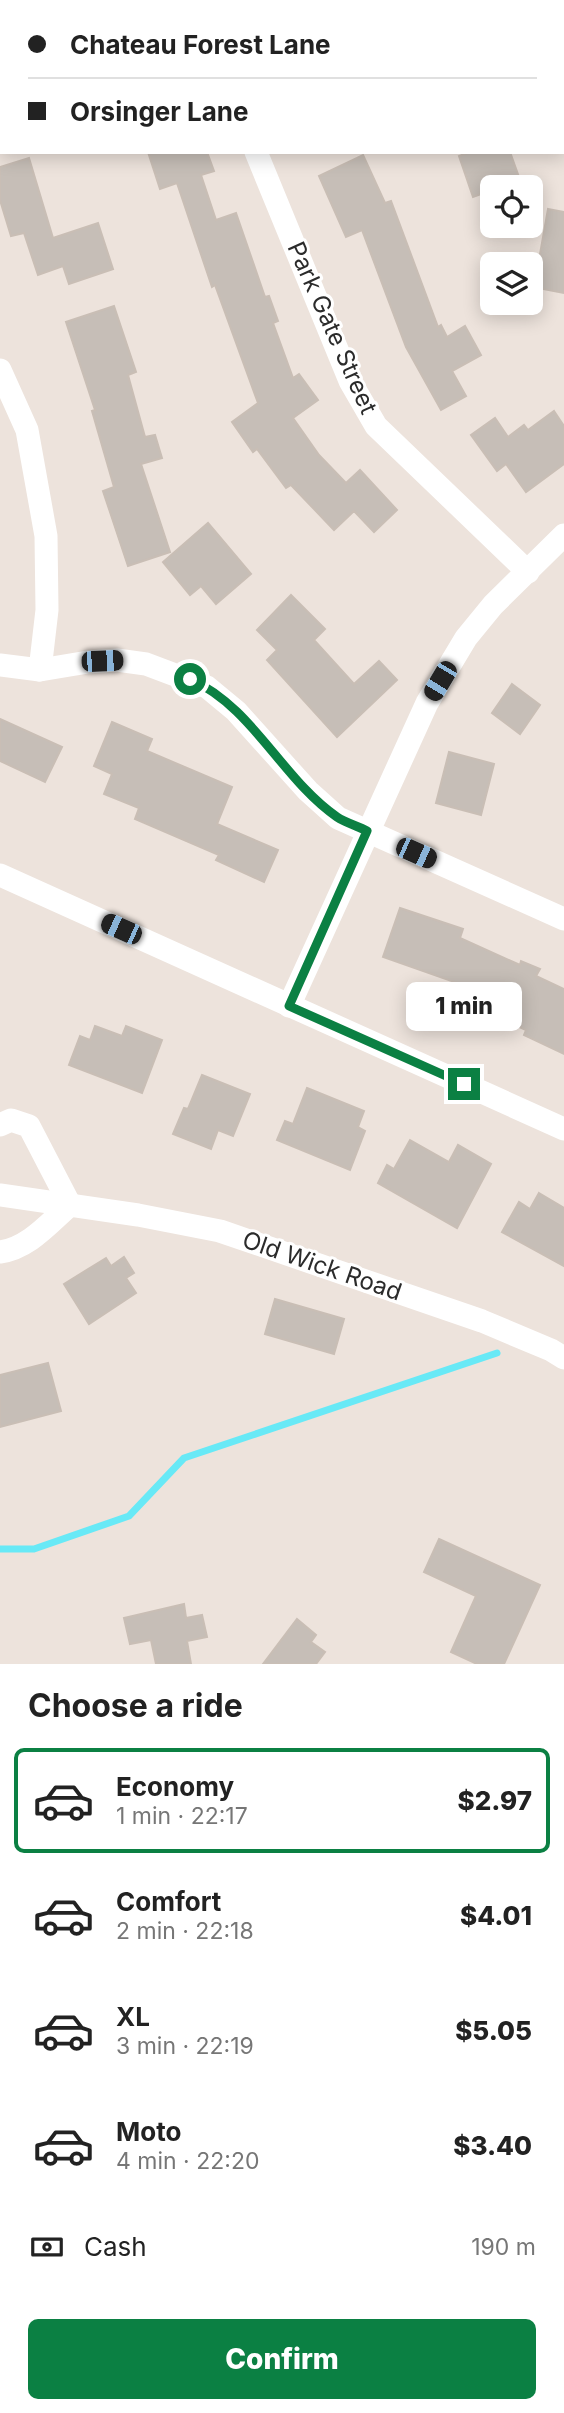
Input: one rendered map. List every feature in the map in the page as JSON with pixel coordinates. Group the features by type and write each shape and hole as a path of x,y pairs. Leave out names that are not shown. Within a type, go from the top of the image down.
{"street":[{"name":"Park Gate Street","path":"257,154 350,382 376,426 528,572"},
{"path":"0,370 27,430 46,536 47,610 40,670"},
{"path":"289,1006 426,703 466,638 493,605 564,535"},
{"path":"0,665 40,670 117,660 146,664 207,687 260,736 308,791 338,818 564,919"},
{"path":"0,875 564,1129"},
{"path":"0,1125 11,1120 29,1126 70,1205 28,1241 12,1250 0,1252"},
{"name":"Old Wick Road","path":"0,1195 220,1231 482,1321 551,1350 564,1359"}],"building":[{"path":"149,154 208,154 214,171 201,175 216,220 236,213 265,297 269,296 278,321 273,323 293,378 299,374 318,400 293,418 319,455 346,483 360,470 397,510 374,532 354,511 334,530 291,485 286,488 257,449 253,452 232,422 258,403 215,285 212,287 177,183 160,189"},
{"path":"511,154 518,175 480,175 480,194 473,197 459,156"},
{"path":"363,155 385,203 391,201 438,327 441,325 447,337 465,326 481,355 452,371 466,396 441,410 406,347 362,230 346,237 319,176"},
{"path":"29,158 53,238 98,223 113,269 69,284 63,266 38,275 24,233 11,236 0,200 0,167"},
{"path":"548,209 564,212 564,293 543,289 543,252 540,252"},
{"path":"114,306 136,372 128,375 145,437 155,435 162,458 141,464 170,552 128,566 103,491 114,487 92,411 95,410 66,322"},
{"path":"554,411 564,426 564,464 526,492 506,464 497,471 471,435 495,418 508,437 524,425 528,430"},
{"path":"208,523 251,574 216,604 201,586 190,595 163,562"},
{"path":"291,595 325,629 314,640 354,684 379,661 397,680 337,737 267,660 277,650 257,630"},
{"path":"512,684 540,705 520,734 492,713"},
{"path":"0,719 62,747 45,782 0,761"},
{"path":"112,722 152,739 147,751 232,787 217,824 278,850 264,882 216,860 219,855 135,819 139,808 104,794 112,774 94,766"},
{"path":"449,752 494,764 481,815 436,803"},
{"path":"400,908 463,929 460,938 520,965 521,961 540,969 536,976 564,989 564,1054 524,1035 526,1030 479,1009 484,997 462,988 463,985 383,957"},
{"path":"95,1026 122,1036 126,1026 162,1040 142,1093 69,1065 80,1036 90,1040"},
{"path":"202,1075 250,1094 233,1136 218,1130 211,1149 173,1134 184,1108 188,1109"},
{"path":"307,1088 364,1111 358,1127 365,1131 350,1170 277,1140 285,1121 293,1124"},
{"path":"410,1140 449,1162 458,1145 491,1164 457,1228 378,1183 387,1165 394,1169"},
{"path":"539,1193 564,1208 564,1266 502,1232 519,1202 530,1209"},
{"path":"124,1257 134,1273 126,1278 136,1293 89,1324 64,1284 106,1258 111,1266"},
{"path":"275,1299 344,1319 334,1354 265,1334"},
{"path":"48,1363 61,1411 0,1427 0,1375"},
{"path":"439,1539 540,1585 504,1664 477,1664 451,1652 476,1596 424,1572"},
{"path":"184,1604 186,1618 202,1615 207,1637 187,1641 191,1664 156,1664 151,1640 130,1644 124,1618"},
{"path":"297,1619 316,1635 311,1642 325,1652 316,1664 263,1664"}],"waterway":[{"path":"0,1549 34,1549 129,1516 184,1458 497,1353"}],"route":[{"path":"190,679 207,687 236,711 308,791 338,818 367,831 289,1006 464,1084"}]}
